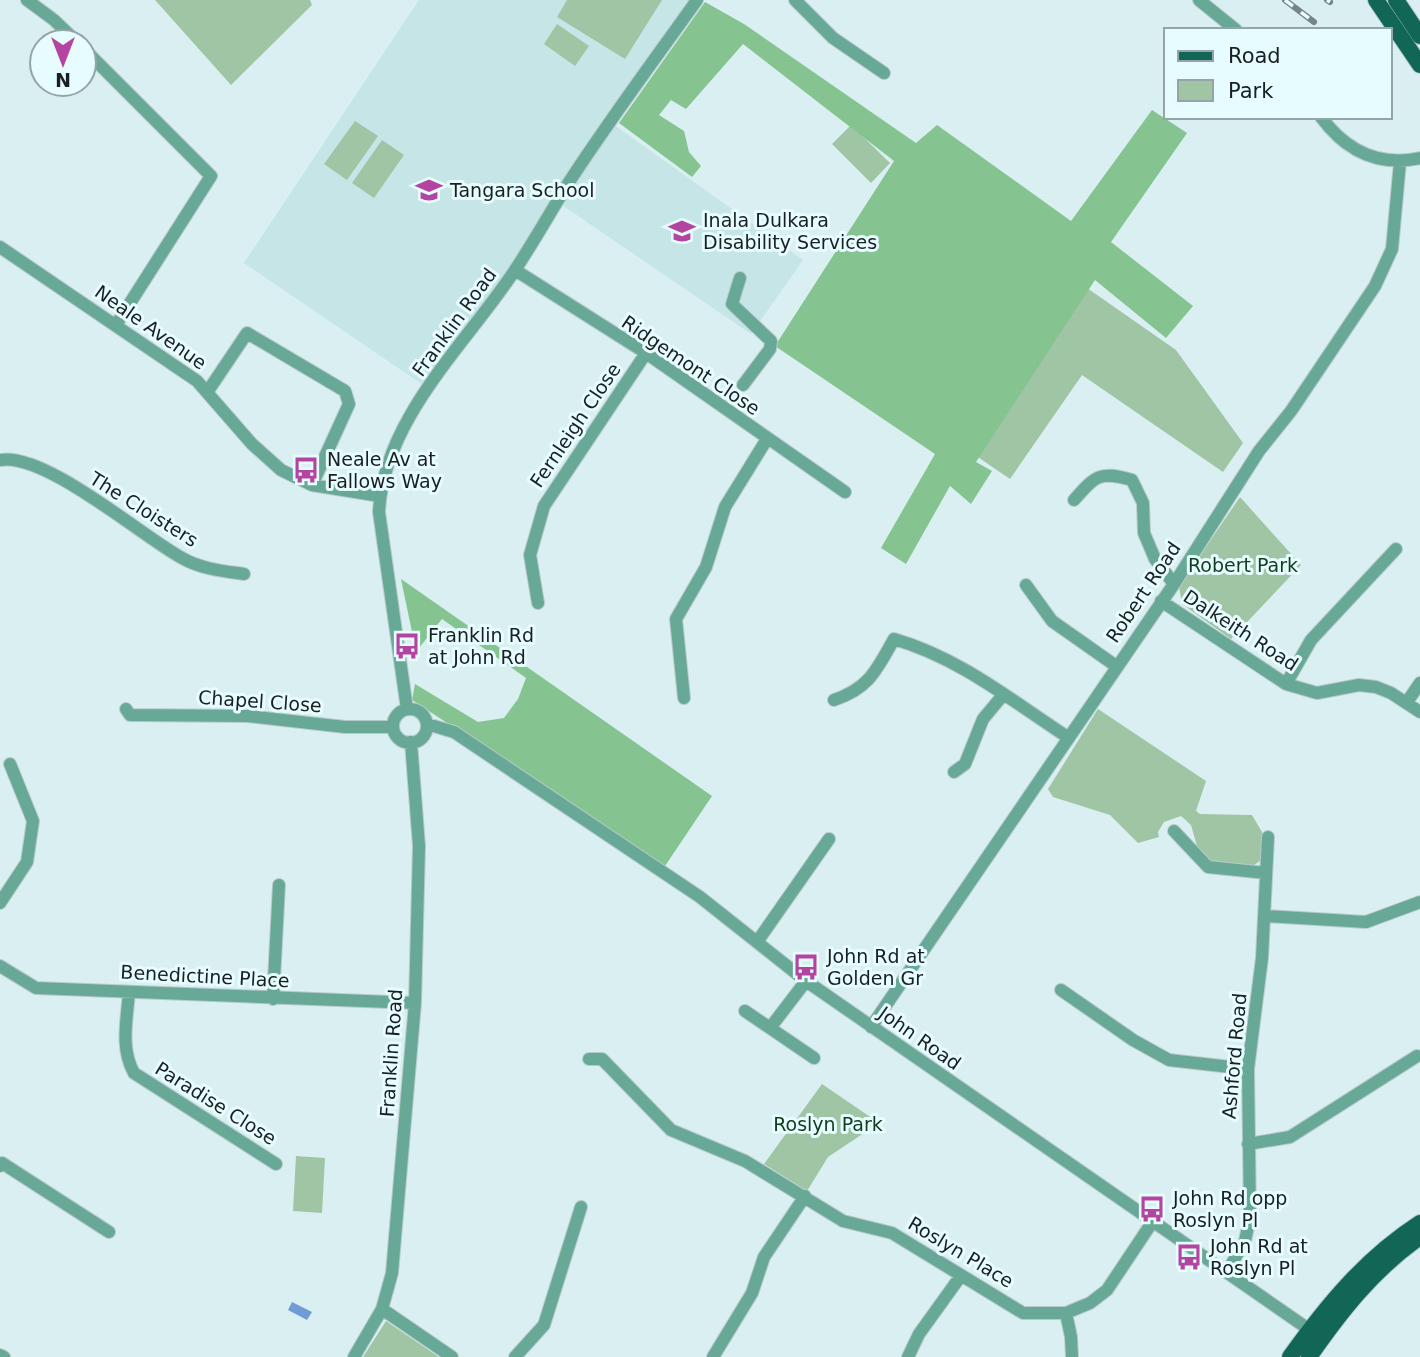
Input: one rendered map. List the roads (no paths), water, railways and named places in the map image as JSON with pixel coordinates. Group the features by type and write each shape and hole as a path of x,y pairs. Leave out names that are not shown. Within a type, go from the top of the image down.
{"main road":[{"path":"1376,0 1420,65"},
{"path":"1396,0 1420,36"},
{"path":"1309,1357 1316,1334 1340,1290 1371,1259 1420,1223"},
{"path":"1290,1357 1376,1272 1420,1237"}],"street":[{"path":"27,0 60,28"},
{"name":"Franklin Road","path":"407,709 380,525 380,496 386,468 410,416 515,270 572,178 697,0"},
{"path":"795,0 833,38 884,73"},
{"path":"1199,0 1234,28"},
{"path":"98,63 211,176 116,325"},
{"path":"1323,119 1337,137 1356,151 1374,158 1400,162 1420,158"},
{"name":"Robert Road","path":"871,1027 1174,584 1259,452 1291,411 1380,276 1392,249 1400,162"},
{"name":"Neale Avenue","path":"0,247 208,391 264,457 281,470 312,485 380,496"},
{"name":"Ridgemont Close","path":"515,270 583,317 646,353 845,492"},
{"path":"740,278 732,304 771,341 771,349 744,386"},
{"path":"208,391 247,332 345,391 349,404 312,485"},
{"name":"Fernleigh Close","path":"538,603 530,555 544,506 646,353"},
{"path":"684,698 676,619 706,567 725,507 767,439"},
{"name":"The Cloisters","path":"0,460 10,458 45,469 183,559 219,571 244,573"},
{"path":"1074,500 1091,480 1107,473 1132,480 1143,503 1144,533 1155,559 1174,584"},
{"path":"1286,684 1311,640 1396,549"},
{"path":"1026,585 1052,621 1116,666"},
{"name":"Dalkeith Road","path":"1161,601 1286,684 1317,693 1359,685 1376,687 1407,702 1420,712"},
{"path":"834,701 857,692 871,679 894,639 917,646 980,676 1003,695 1069,737"},
{"path":"1407,702 1420,683"},
{"path":"954,772 965,764 983,719 1003,695"},
{"name":"Chapel Close","path":"126,709 130,715 247,716 345,727 393,727"},
{"path":"407,709 418,710 428,724 425,735 411,743 401,740 393,727 395,718 407,709"},
{"name":"John Road","path":"428,724 454,732 700,897 806,981 1316,1334"},
{"name":"Franklin Road","path":"354,1357 382,1309 392,1273 415,1003 419,846 411,743"},
{"path":"0,903 27,862 33,821 10,764"},
{"path":"1174,831 1209,867 1266,873"},
{"name":"Ashford Road","path":"1227,1272 1238,1257 1248,1228 1251,1197 1248,1069 1259,995 1268,837"},
{"path":"757,942 829,839"},
{"path":"273,999 279,885"},
{"path":"1264,916 1366,922 1420,902"},
{"name":"Benedictine Place","path":"0,966 36,988 415,1003"},
{"path":"770,1028 806,981"},
{"path":"1061,990 1133,1040 1169,1060 1248,1069"},
{"name":"Paradise Close","path":"129,992 125,1037 127,1061 134,1073 276,1164"},
{"path":"745,1011 814,1058"},
{"path":"1248,1144 1290,1137 1418,1056"},
{"name":"Roslyn Place","path":"589,1059 601,1059 671,1130 745,1161 843,1221 892,1233 929,1253 960,1277 1023,1313 1066,1313 1090,1303 1107,1290 1153,1221"},
{"path":"0,1166 2,1163 109,1232"},
{"path":"713,1357 752,1293 764,1256 805,1196"},
{"path":"514,1357 544,1325 581,1206"},
{"path":"908,1357 919,1334 960,1277"},
{"path":"382,1309 452,1357"},
{"path":"1066,1313 1072,1337 1072,1357"}],"water":[{"path":"292,1302 312,1312 307,1320 288,1310"}],"railway":[{"path":"1285,0 1314,22"}],"place":[{"name":"Tangara School","path":"429,190"},
{"name":"Inala Dulkara Disability Services","path":"682,231"},
{"name":"Neale Av at Fallows Way","path":"306,470"},
{"name":"Franklin Rd at John Rd","path":"407,646"},
{"name":"John Rd at Golden Gr","path":"806,967"},
{"name":"John Rd opp Roslyn Pl","path":"1152,1209"},
{"name":"John Rd at Roslyn Pl","path":"1189,1257"}],"park label":[{"name":"Robert Park","path":"1243,565"},
{"name":"Roslyn Park","path":"828,1124"}]}
